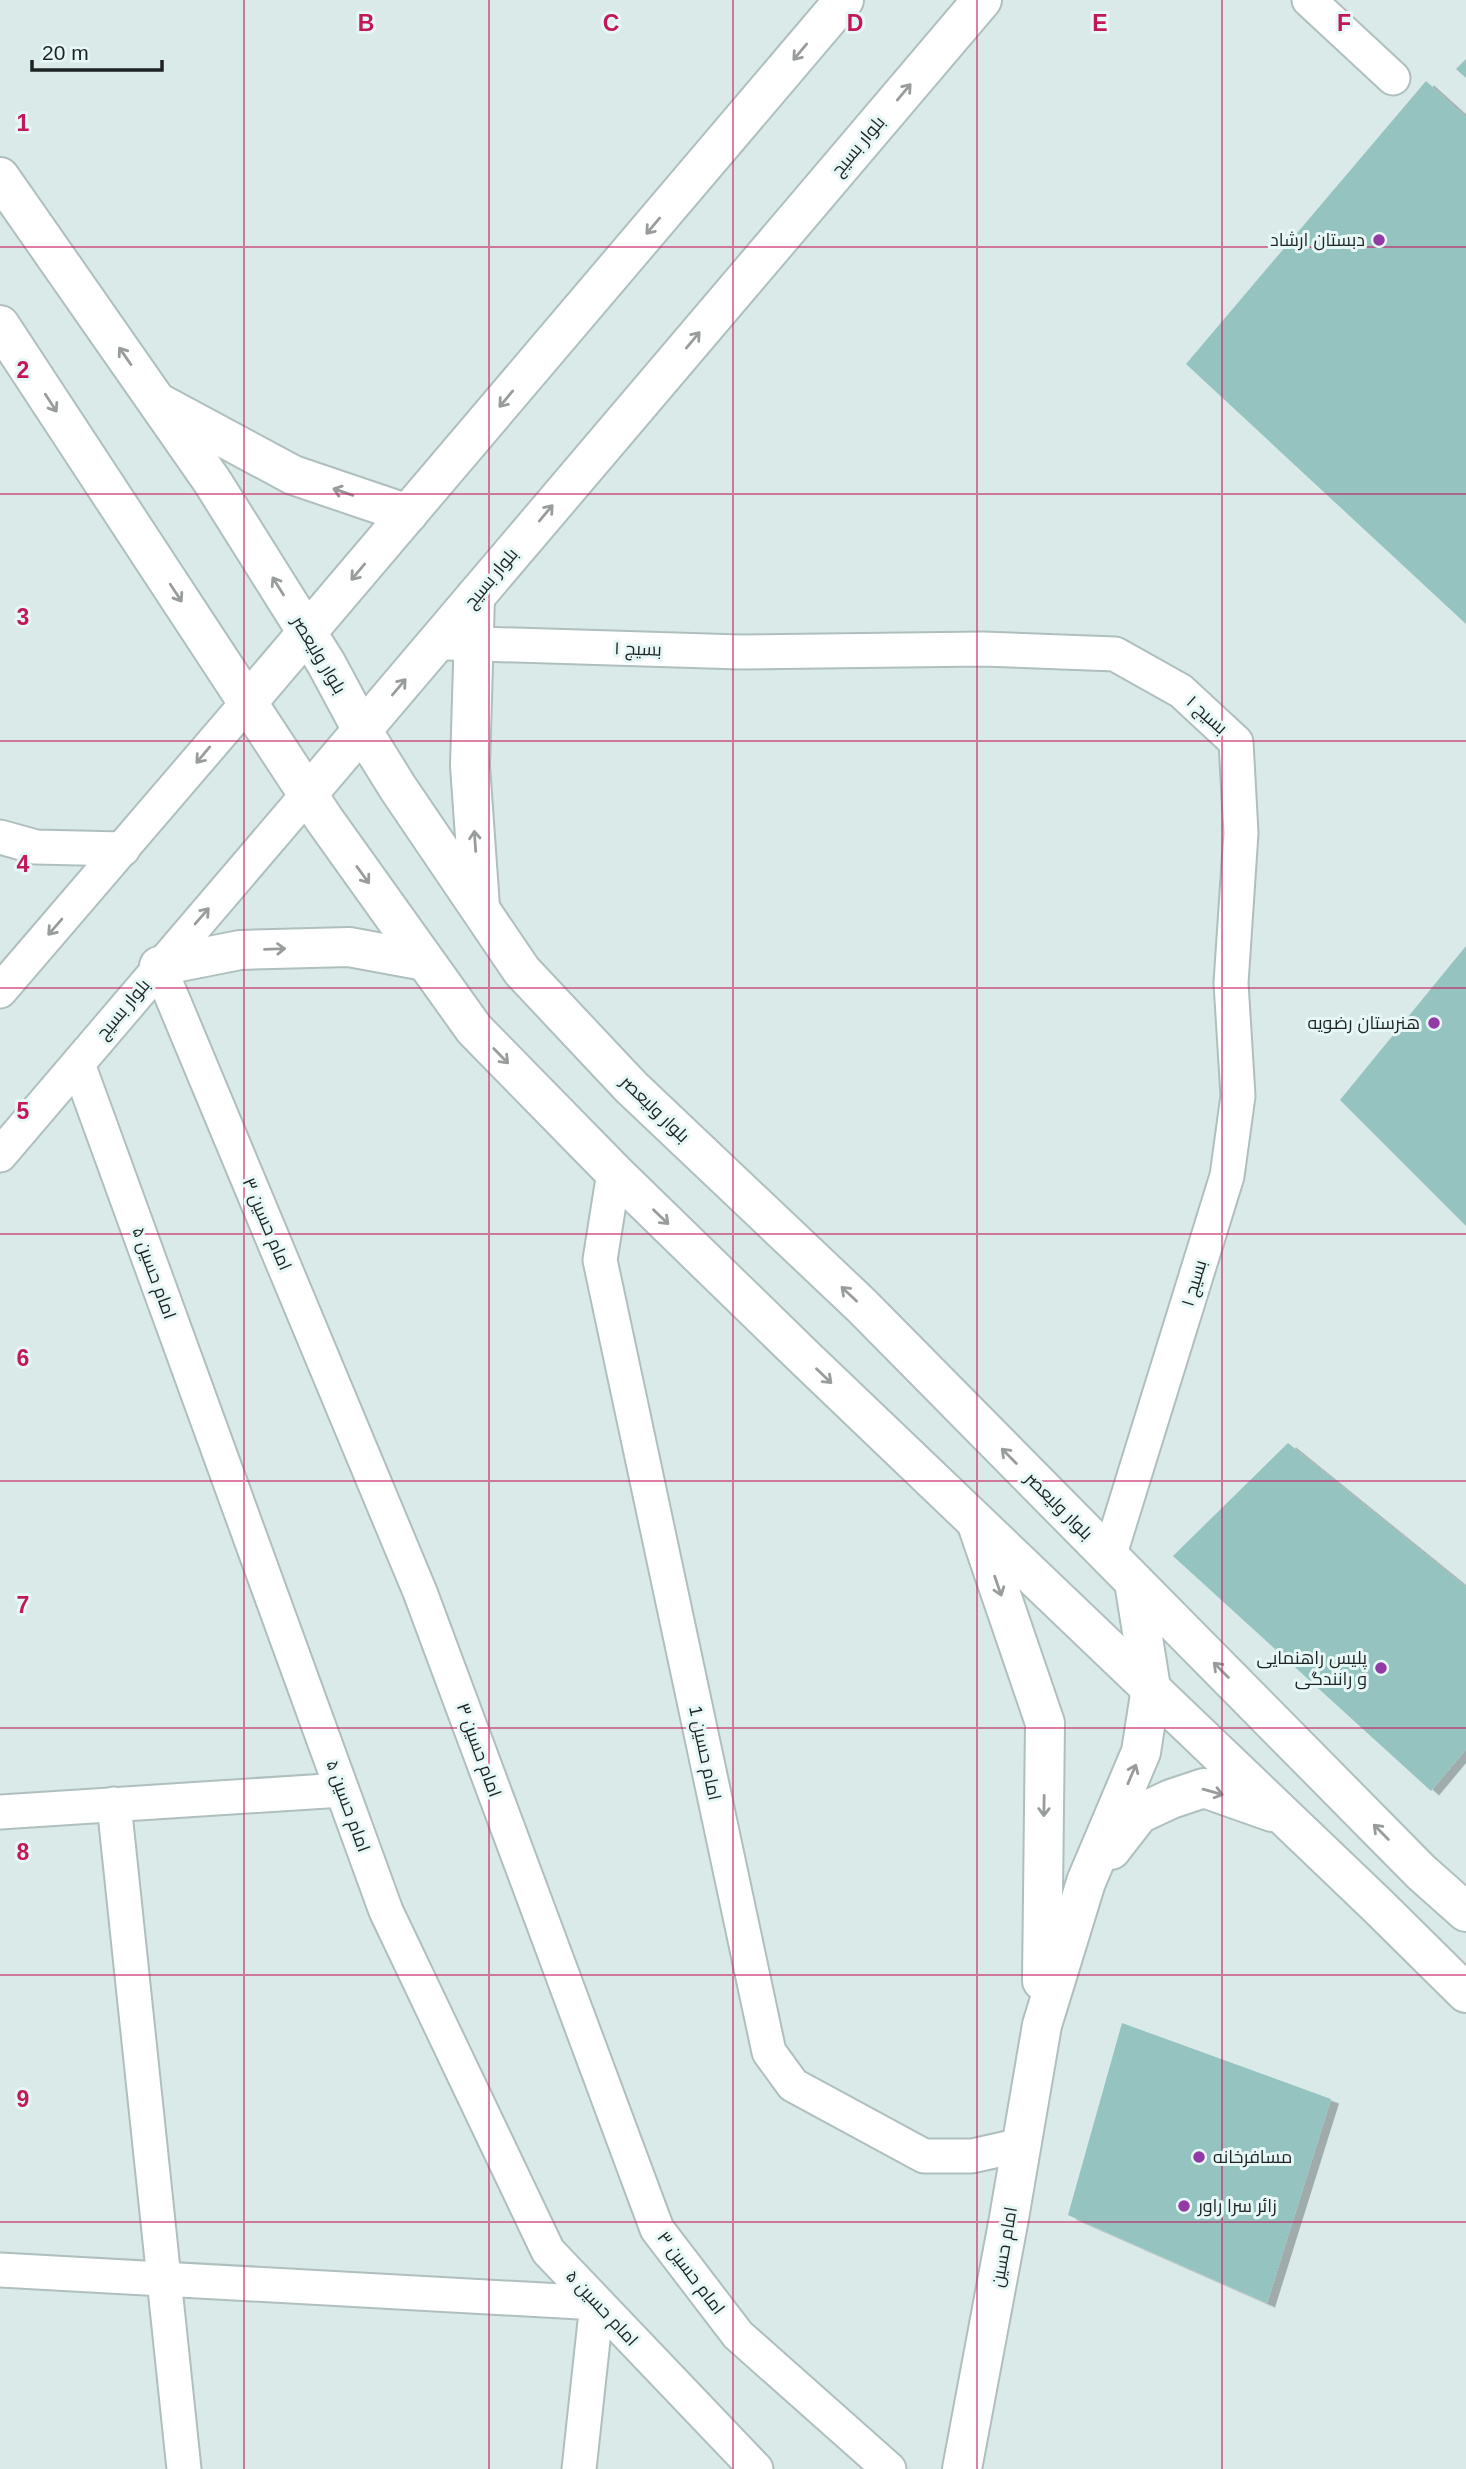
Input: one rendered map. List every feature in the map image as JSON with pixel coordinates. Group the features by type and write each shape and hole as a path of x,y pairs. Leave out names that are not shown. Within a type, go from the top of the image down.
{"street":[{"path":"0,990 123,849 844,0"},
{"name":"بلوار بسیج","path":"0,1155 982,0"},
{"path":"1309,0 1393,78"},
{"name":"بلوار ولیعصر","path":"0,177 212,481 307,633 398,788 522,971 631,1087 862,1306 1420,1872 1466,1912"},
{"path":"0,325 307,795 474,1029 614,1172 1466,1993"},
{"path":"156,401 293,475 408,514"},
{"path":"475,597 470,766 480,909"},
{"name":"بسیج ۱","path":"436,643 740,652 983,649 1115,654 1181,691 1237,742 1241,833 1231,984 1238,1096 1227,1176 1121,1569"},
{"path":"0,837 36,847 123,849"},
{"path":"159,966 240,950 349,947 425,961"},
{"name":"امام حسین ۳","path":"159,966 420,1592 657,2229 738,2335 889,2469"},
{"name":"امام حسین ۵","path":"78,1064 386,1911 548,2251 756,2469"},
{"name":"امام حسین 1","path":"614,1172 600,1260 769,2052 793,2085 924,2157 972,2156 1021,2145"},
{"path":"976,1522 1045,1723 1042,2025"},
{"path":"1042,2025 1086,1882 1142,1752 1151,1688 1121,1569"},
{"path":"1086,1882 1139,1814 1204,1788 1285,1817"},
{"path":"0,1812 342,1790"},
{"path":"114,1804 184,2469"},
{"path":"1420,1872 1466,1886"},
{"name":"امام حسین","path":"962,2469 1042,2025"},
{"path":"0,2270 597,2303 579,2469"}],"building":[{"path":"1466,59 1466,78 1456,69"},
{"name":"دبستان ارشاد","path":"1426,81 1466,117 1466,624 1186,364"},
{"name":"هنرستان رضویه","path":"1466,946 1466,1226 1340,1100"},
{"name":"پلیس راهنمایی و رانندگی","path":"1288,1443 1466,1587 1466,1749 1431,1791 1173,1556"},
{"name":"مسافرخانه","path":"1122,2023 1331,2099 1267,2303 1068,2215"}],"place":[{"name":"دبستان ارشاد","path":"1379,240"},
{"name":"هنرستان رضویه","path":"1434,1023"},
{"name":"پلیس راهنمایی و رانندگی","path":"1381,1668"},
{"name":"مسافرخانه","path":"1199,2157"},
{"name":"زائر سرا راور","path":"1184,2206"}]}
